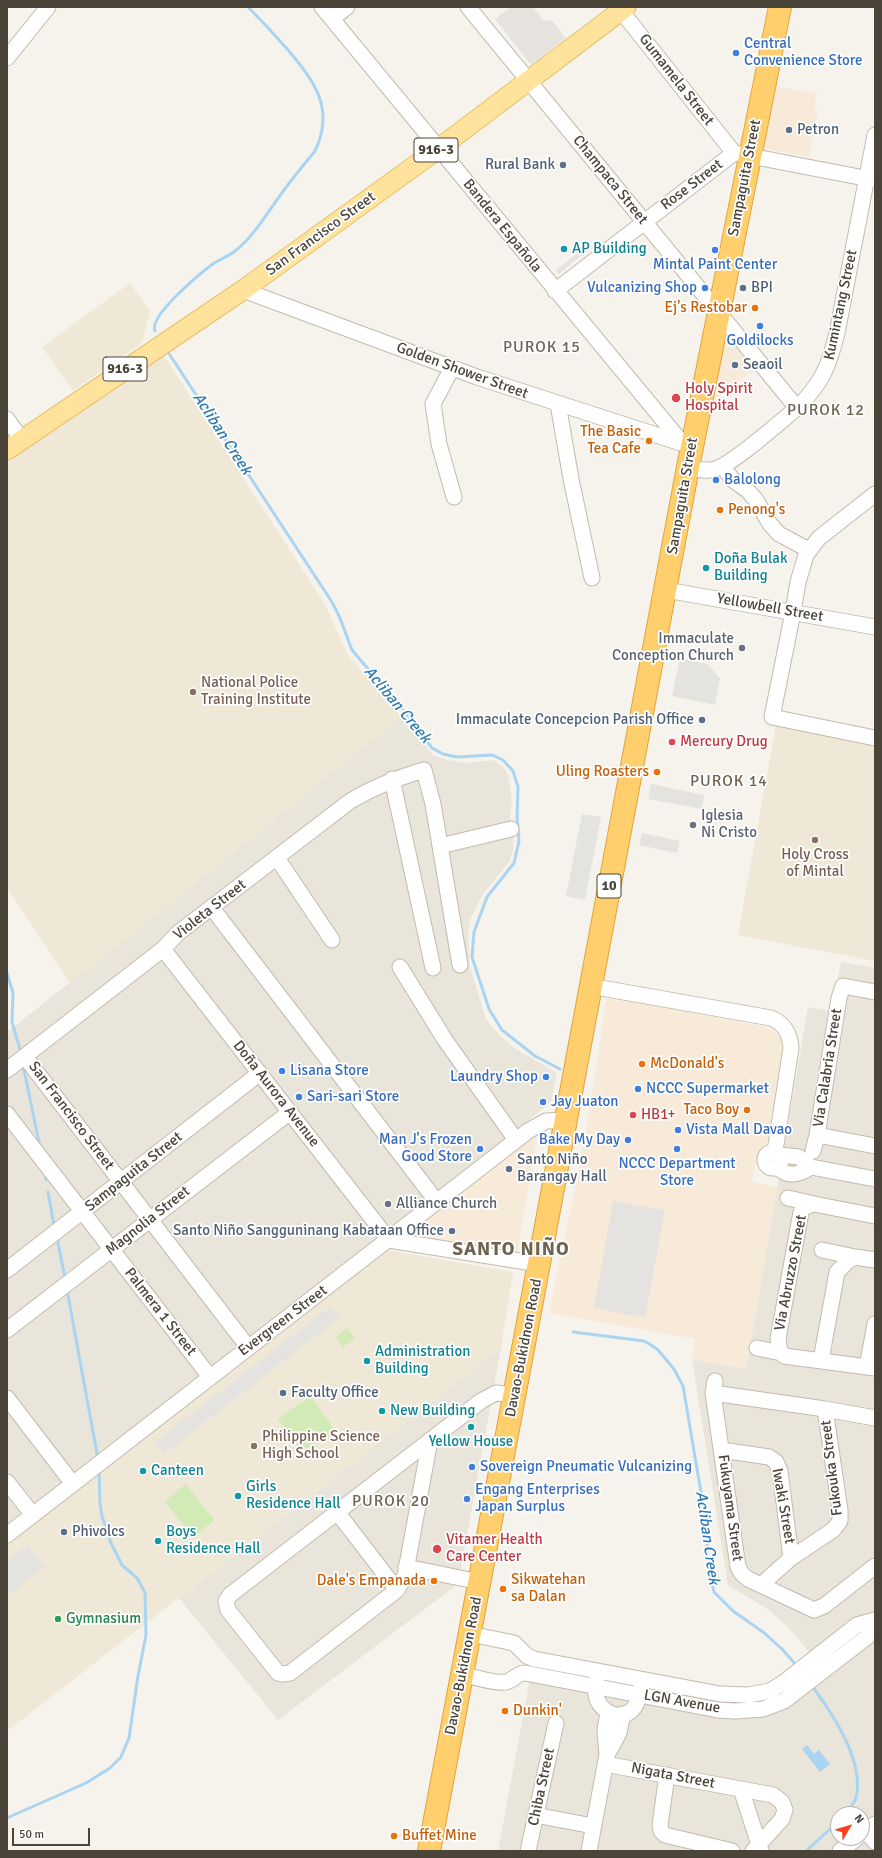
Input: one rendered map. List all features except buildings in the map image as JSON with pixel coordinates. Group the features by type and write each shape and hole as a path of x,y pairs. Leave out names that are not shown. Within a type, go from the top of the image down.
{"highway":[{"name":"Sampaguita Street","path":"590,986 666,590 688,452 718,312 742,155 780,7"},
{"name":"Davao-Bukidnon Road","path":"429,1851 590,986"}],"main road":[{"name":"San Francisco Street","path":"14,445 243,290 438,149 529,81 622,8"}],"street":[{"name":"Bandera Española","path":"322,7 688,452"},
{"path":"332,19 347,7"},
{"name":"Champaca Street","path":"468,7 797,408"},
{"name":"Gumamela Street","path":"622,8 742,155"},
{"path":"7,58 43,9"},
{"name":"Kumintang Street","path":"723,467 797,408 816,386 831,360 871,179 875,135"},
{"path":"742,155 871,179"},
{"name":"Rose Street","path":"554,290 644,222 742,155"},
{"name":"Golden Shower Street","path":"243,290 452,368 558,404 688,452"},
{"path":"452,368 433,404 439,444 454,497"},
{"path":"558,404 571,479 592,578"},
{"path":"7,419 14,445"},
{"path":"688,452 708,470 723,467 733,480 747,490 756,500 770,524 779,534 809,550"},
{"path":"875,494 819,538 809,550 802,564 794,612 772,717 875,738"},
{"name":"Yellowbell Street","path":"666,590 875,627"},
{"name":"Violeta Street","path":"7,1070 163,949 178,933 348,802 362,793 392,779 424,770 431,792 440,846"},
{"path":"392,779 433,968"},
{"path":"460,966 440,846 511,829"},
{"path":"277,858 332,940"},
{"path":"212,908 437,1202"},
{"name":"Doña Aurora Avenue","path":"163,949 389,1240"},
{"path":"400,967 445,1040 516,1140"},
{"path":"590,986 771,1018 778,1021 788,1032 790,1048 777,1158 799,1157 811,1167 875,1179"},
{"name":"Via Calabria Street","path":"813,1151 817,1135 839,998 843,986 875,992"},
{"name":"San Francisco Street","path":"25,1056 248,1347"},
{"name":"Sampaguita Street","path":"7,1270 260,1074"},
{"name":"Magnolia Street","path":"7,1330 290,1112"},
{"name":"Palmera 1 Street","path":"7,1114 210,1377"},
{"name":"Evergreen Street","path":"7,1535 516,1140 537,1125 546,1121 565,1120"},
{"path":"817,1135 875,1146"},
{"path":"788,1198 875,1216"},
{"name":"Via Abruzzo Street","path":"782,1354 778,1339 801,1212 804,1207 818,1205"},
{"path":"389,1240 539,1264"},
{"path":"822,1250 875,1260"},
{"path":"821,1360 838,1272 849,1260 855,1257"},
{"path":"757,1348 782,1354 871,1368 875,1324"},
{"name":"Fukuyama Street","path":"825,1409 714,1387 721,1450 738,1567 745,1577 810,1609 818,1610 875,1566"},
{"path":"430,1440 405,1576 398,1590 286,1674 278,1672 228,1610 226,1601 230,1595 430,1440 489,1396 496,1393 515,1395"},
{"path":"7,1398 73,1484"},
{"path":"825,1409 875,1418"},
{"name":"Fukouka Street","path":"761,1585 791,1558 833,1530 840,1521 840,1510 825,1409"},
{"name":"Iwaki Street","path":"721,1450 769,1456 776,1462 780,1471 791,1558"},
{"path":"7,1482 33,1515"},
{"path":"337,1512 398,1590"},
{"path":"406,1567 480,1582"},
{"name":"LGN Avenue","path":"470,1634 509,1642 520,1649 527,1656 534,1659 712,1693 742,1695 770,1691 783,1683 857,1625 875,1620"},
{"name":"LGN Avenue","path":"462,1674 502,1682 510,1680 520,1673 525,1673 710,1708 735,1711 750,1710 776,1705 793,1695 867,1637 875,1623"},
{"path":"515,1677 520,1649"},
{"path":"599,1672 596,1686 597,1698 608,1712 623,1714 631,1711 640,1695 643,1680"},
{"path":"770,1691 776,1705"},
{"path":"710,1708 712,1693"},
{"path":"588,1851 606,1759 605,1730 608,1712"},
{"path":"606,1759 619,1733 623,1714"},
{"name":"Chiba Street","path":"528,1851 556,1723"},
{"name":"Nigata Street","path":"606,1759 667,1775 773,1795 779,1798 785,1810 782,1818 758,1849"},
{"path":"667,1775 660,1825 661,1830 665,1835 732,1851"},
{"path":"741,1789 758,1849"},
{"path":"535,1816 593,1826"}],"shaded area":[{"path":"511,7 533,7 543,20 552,21 566,38 531,65 495,19"},
{"path":"774,86 817,94 814,110 818,111 809,157 762,148"},
{"path":"587,246 589,249 559,274 556,270"},
{"path":"130,283 150,311 142,343 73,391 42,347"},
{"path":"726,329 757,368 712,401"},
{"name":"National Police Training Institute","path":"162,353 327,608 347,654 401,716 70,983 7,888 7,458"},
{"path":"680,658 708,664 720,679 715,705 672,696"},
{"path":"401,716 433,755 447,760 465,763 493,760 502,766 508,775 512,800 510,818 513,832 513,850 509,862 483,894 471,917 468,934 470,967 486,1019 500,1036 516,1049 557,1073 551,1102 415,1212 7,1529 7,1032 171,903"},
{"name":"Holy Cross of Mintal","path":"776,725 875,745 875,961 738,935"},
{"path":"651,784 704,795 702,809 648,799"},
{"path":"582,814 601,817 585,900 566,896"},
{"path":"642,833 680,841 677,853 639,845"},
{"path":"841,962 875,968 875,1851 498,1851 535,1652 721,1687 748,1688 767,1684 810,1653 787,1626 769,1610 728,1585 692,1359 746,1369 808,1007 832,1011"},
{"path":"607,996 765,1027 779,1035 782,1041 782,1050 767,1142 758,1152 752,1182 777,1187 746,1369 692,1359 695,1339 549,1313 585,1138"},
{"path":"537,1136 517,1255 403,1236 530,1139"},
{"path":"613,1201 665,1210 645,1318 594,1308"},
{"name":"Philippine Science High School","path":"387,1250 513,1272 501,1348 7,1731 7,1545"},
{"path":"331,1306 340,1317 164,1454 155,1442"},
{"path":"501,1348 458,1584 278,1720 179,1598"},
{"path":"28,1545 45,1567 7,1596 7,1561"}],"green space":[{"path":"347,1328 355,1338 343,1347 336,1337"},
{"path":"310,1396 335,1430 303,1453 278,1419"},
{"path":"186,1484 214,1520 193,1538 165,1501"}],"water":[{"path":"807,1745 814,1754 819,1750 830,1764 820,1772 802,1749"}],"waterway":[{"name":"Acliban Creek","path":"155,331 155,324 167,305 199,275 214,263 235,251 253,233 315,151 321,136 323,122 322,109 314,85 288,50 248,7"},
{"name":"Acliban Creek","path":"168,352 332,602 340,618 352,650 409,717 432,748 443,754 457,757 492,755 503,760 513,771 518,787 517,817 519,841 514,863 487,897 474,932 472,957 489,1009 502,1030 535,1056 560,1069"},
{"path":"7,973 13,993 12,1022 21,1053"},
{"path":"23,1065 40,1147"},
{"path":"45,1172 46,1180"},
{"path":"48,1192 54,1225"},
{"path":"57,1238 65,1278"},
{"path":"67,1290 98,1459"},
{"name":"Acliban Creek","path":"573,1332 644,1341 658,1350 674,1369 683,1386 705,1516 709,1572 714,1592 733,1611 763,1632 781,1648 798,1667"},
{"path":"7,1818 86,1783 110,1768 121,1757 129,1738 138,1676 146,1635 145,1593 137,1578 122,1565 111,1543 102,1516 100,1504 99,1469"},
{"name":"Acliban Creek","path":"812,1686 838,1724 852,1754 858,1784 856,1798 852,1806"},
{"name":"Acliban Creek","path":"806,1851 830,1829"}],"place":[{"name":"Central Convenience Store","path":"736,53"},
{"name":"Petron","path":"789,130"},
{"name":"Rural Bank","path":"563,165"},
{"name":"AP Building","path":"564,249"},
{"name":"Mintal Paint Center","path":"715,250"},
{"name":"Vulcanizing Shop","path":"705,288"},
{"name":"BPI","path":"743,288"},
{"name":"Ej's Restobar","path":"755,308"},
{"name":"Goldilocks","path":"760,326"},
{"name":"Seaoil","path":"735,365"},
{"name":"Holy Spirit Hospital","path":"676,398"},
{"name":"The Basic Tea Cafe","path":"649,441"},
{"name":"Balolong","path":"716,480"},
{"name":"Penong's","path":"720,510"},
{"name":"Doña Bulak Building","path":"706,568"},
{"name":"Immaculate Conception Church","path":"742,648"},
{"name":"National Police Training Institute","path":"193,692"},
{"name":"Immaculate Concepcion Parish Office","path":"702,720"},
{"name":"Mercury Drug","path":"672,742"},
{"name":"Uling Roasters","path":"657,772"},
{"name":"Iglesia Ni Cristo","path":"693,825"},
{"name":"Holy Cross of Mintal","path":"815,840"},
{"name":"McDonald's","path":"642,1064"},
{"name":"Lisana Store","path":"282,1071"},
{"name":"Laundry Shop","path":"546,1077"},
{"name":"NCCC Supermarket","path":"638,1089"},
{"name":"Sari-sari Store","path":"299,1097"},
{"name":"Jay Juaton","path":"543,1102"},
{"name":"Taco Boy","path":"747,1110"},
{"name":"HB1+","path":"633,1115"},
{"name":"Vista Mall Davao","path":"678,1130"},
{"name":"Bake My Day","path":"628,1140"},
{"name":"Man J's Frozen Good Store","path":"480,1149"},
{"name":"NCCC Department Store","path":"677,1149"},
{"name":"Santo Niño Barangay Hall","path":"509,1169"},
{"name":"Alliance Church","path":"388,1204"},
{"name":"Santo Niño Sangguninang Kabataan Office","path":"452,1231"},
{"name":"Administration Building","path":"367,1361"},
{"name":"Faculty Office","path":"283,1393"},
{"name":"New Building","path":"382,1411"},
{"name":"Yellow House","path":"471,1427"},
{"name":"Philippine Science High School","path":"254,1446"},
{"name":"Sovereign Pneumatic Vulcanizing","path":"472,1467"},
{"name":"Canteen","path":"143,1471"},
{"name":"Girls Residence Hall","path":"238,1496"},
{"name":"Engang Enterprises Japan Surplus","path":"467,1499"},
{"name":"Phivolcs","path":"64,1532"},
{"name":"Boys Residence Hall","path":"158,1541"},
{"name":"Vitamer Health Care Center","path":"437,1549"},
{"name":"Dale's Empanada","path":"434,1581"},
{"name":"Sikwatehan sa Dalan","path":"503,1589"},
{"name":"Gymnasium","path":"58,1619"},
{"name":"Dunkin'","path":"505,1711"},
{"name":"Buffet Mine","path":"394,1836"}],"district":[{"name":"PUROK 15","path":"542,348"},
{"name":"PUROK 12","path":"826,411"},
{"name":"PUROK 14","path":"729,782"},
{"name":"SANTO NIÑO","path":"511,1250"},
{"name":"PUROK 20","path":"391,1502"}]}
